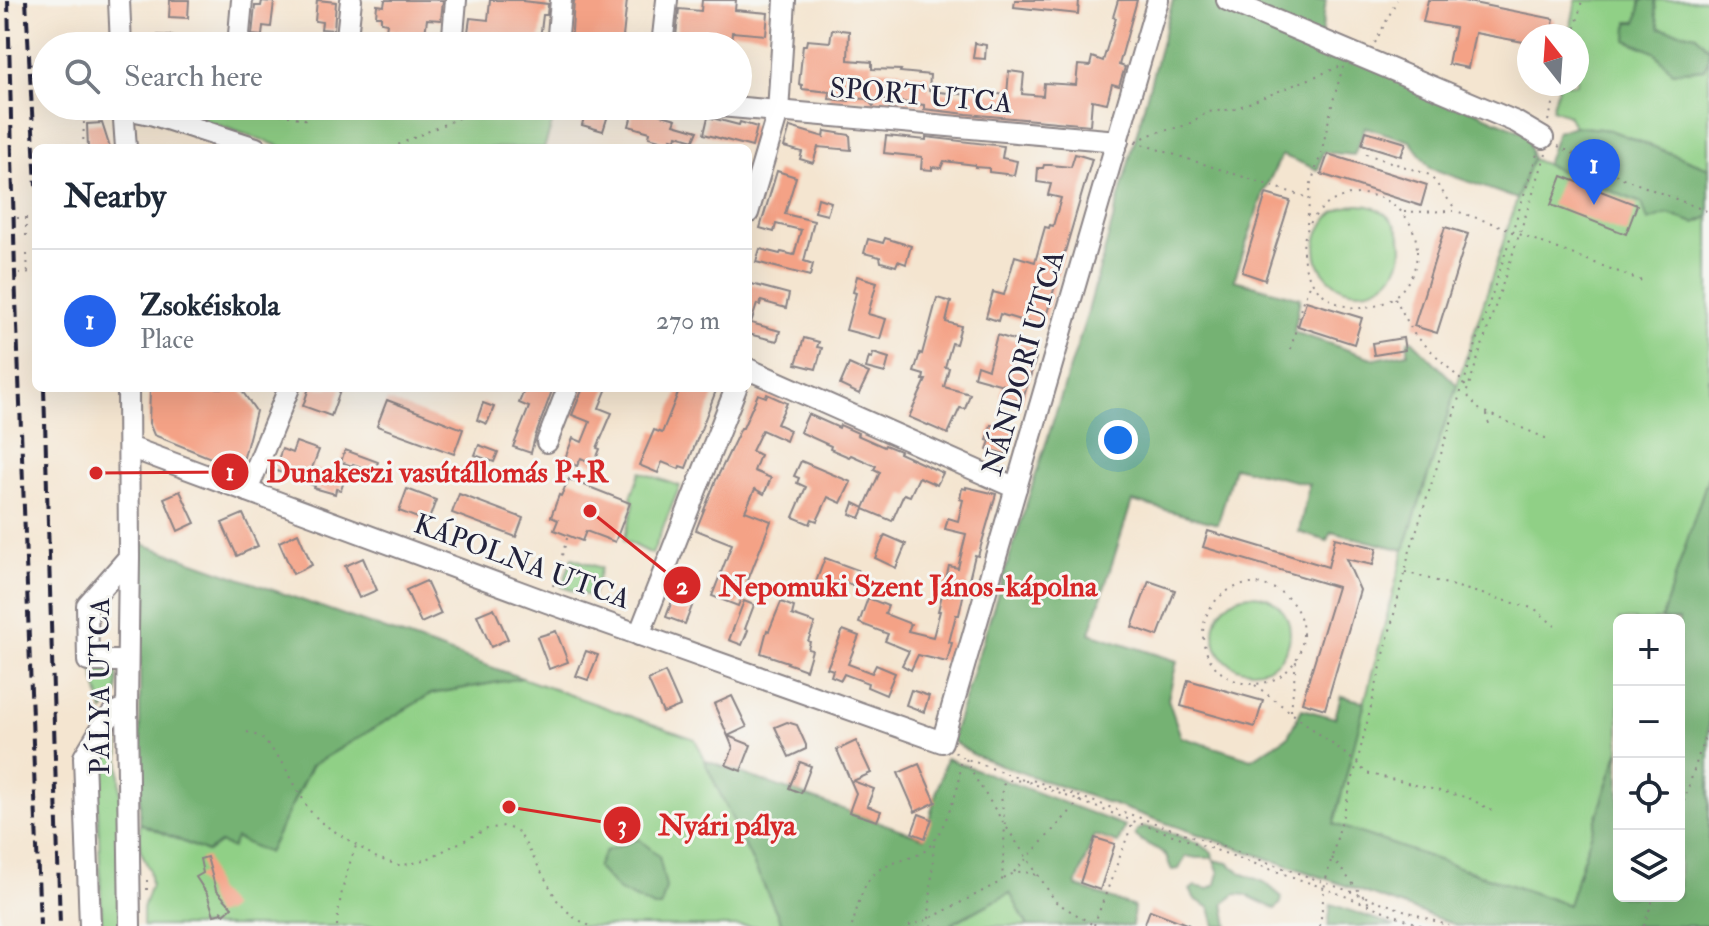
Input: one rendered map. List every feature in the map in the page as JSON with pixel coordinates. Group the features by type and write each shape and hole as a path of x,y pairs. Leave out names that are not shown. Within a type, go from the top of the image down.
{"street":[{"path":"119,0 120,32"},
{"path":"239,32 242,0"},
{"path":"348,32 351,0"},
{"path":"453,32 456,0"},
{"path":"558,32 561,0"},
{"path":"664,32 667,0"},
{"path":"752,200 778,112 785,0"},
{"name":"NÁNDORI UTCA","path":"942,742 1016,488 1126,142 1158,0"},
{"path":"1227,0 1516,122 1546,140"},
{"name":"SPORT UTCA","path":"752,109 1126,142"},
{"path":"124,120 126,144"},
{"path":"170,120 244,144"},
{"path":"752,371 1016,488"},
{"name":"PÁLYA UTCA","path":"128,392 130,926"},
{"path":"247,491 287,392"},
{"path":"547,442 566,392"},
{"path":"639,635 734,392"},
{"name":"KÁPOLNA UTCA","path":"129,447 547,602 942,742"},
{"path":"127,661 88,661 87,605 129,557"},
{"path":"90,926 84,757 105,722 113,713 127,707"}],"path":[{"path":"1367,59 1397,0"},
{"path":"1577,24 1582,0"},
{"path":"1126,142 1187,125 1208,112 1234,109 1344,65 1311,183 1302,246 1304,264 1311,282 1324,296 1340,305 1359,308 1377,306 1394,297 1407,284 1416,266 1418,247 1413,228 1403,212 1388,200 1370,194 1351,194 1333,200 1318,212 1307,227"},
{"path":"1550,440 1480,410 1466,394 1519,234 1556,96"},
{"path":"83,144 84,120"},
{"path":"400,144 454,120"},
{"path":"1546,140 1625,179 1709,212"},
{"path":"1320,926 1331,857 1405,572 1512,230 1546,140"},
{"path":"1126,142 1309,198"},
{"path":"1366,154 1430,175 1456,211"},
{"path":"1403,212 1456,211 1645,282"},
{"path":"17,218 32,218"},
{"path":"26,218 26,237"},
{"path":"27,254 28,274"},
{"path":"19,274 32,273"},
{"path":"1291,349 1302,303 1311,282"},
{"path":"1394,297 1414,334 1467,389"},
{"path":"1487,413 1489,425"},
{"path":"547,602 568,535"},
{"path":"1405,572 1535,609 1555,626"},
{"path":"1291,712 1296,660 1302,645 1303,629 1299,612 1276,589 1260,584 1243,585 1215,601 1203,631 1205,648 1223,674 1238,682 1254,684 1271,681 1285,673 1296,660"},
{"path":"1254,684 1357,763 1370,779"},
{"path":"1685,798 1709,723"},
{"path":"247,732 261,737 281,760 309,810 323,824 377,858 398,865 411,864 487,829 504,826 519,832 557,900 573,917 590,926"},
{"path":"942,742 959,756 1423,926"},
{"path":"852,926 865,887 872,876 903,858 922,853 934,842 960,780 959,756"},
{"path":"965,757 974,776 1056,902 1094,926 1133,821"},
{"path":"1366,773 1469,798 1494,812"},
{"path":"1002,881 1005,825 1001,796 1003,785 1009,780 1032,780 1449,926"},
{"path":"909,926 929,919 1002,881 1080,801 1087,799"},
{"path":"932,926 929,919 934,842"},
{"path":"337,926 345,875 356,846"},
{"path":"1331,857 1371,906"},
{"path":"1014,872 1027,871 1039,877"},
{"path":"1644,926 1652,902"}],"green space":[{"path":"1173,0 1326,0 1320,44 1527,134 1532,159 1517,199 1430,168 1410,141 1365,127 1354,155 1323,152 1318,170 1282,155 1264,191 1234,280 1300,298 1294,332 1375,359 1408,353 1408,341 1412,340 1457,385 1404,550 1331,532 1327,541 1299,532 1309,484 1234,467 1218,524 1132,501 1090,633 1177,661 1168,699 1181,737 1252,759 1288,736 1302,709 1335,718 1341,696 1365,702 1334,824 1568,905 1613,768 1613,902 1685,902 1685,614 1663,614 1709,474 1709,926 1459,926 1028,775 974,755 951,740 1087,315"},
{"path":"1576,0 1641,0 1637,23 1627,40 1654,52 1673,72 1704,69 1709,59 1709,168 1610,130 1574,126 1568,115 1552,109 1556,96 1589,96 1589,24 1571,24"},
{"path":"1641,0 1655,0 1660,28 1696,35 1709,49 1709,59 1704,69 1673,72 1654,52 1627,40 1628,22 1637,22"},
{"path":"1655,0 1709,0 1709,49 1696,35 1660,28"},
{"path":"204,120 553,120 545,144 273,144"},
{"path":"1574,126 1610,130 1709,168 1709,217 1695,223 1668,214 1648,221 1642,203 1546,165 1557,132"},
{"path":"1532,159 1695,223 1709,217 1709,474 1663,614 1613,614 1613,768 1568,905 1333,824 1404,550"},
{"path":"1359,205 1375,209 1389,218 1398,232 1402,248 1398,264 1389,278 1375,287 1359,291 1343,287 1329,278 1320,264 1316,248 1320,232 1329,218 1343,209"},
{"path":"640,472 680,486 652,554 624,540 634,504 631,497"},
{"path":"140,543 522,678 431,694 311,766 268,853 236,838 232,848 220,843 207,852 140,823"},
{"path":"572,558 601,568 592,597 562,587"},
{"path":"1252,595 1267,598 1279,606 1287,618 1290,633 1287,648 1279,660 1267,668 1252,671 1237,668 1225,660 1217,648 1214,633 1217,618 1225,606 1237,598"},
{"path":"117,669 118,693 103,711 93,671"},
{"path":"522,678 695,739 783,926 143,926 143,908 151,884 149,869 140,849 140,823 207,852 236,837 268,853 311,766 431,694"},
{"path":"115,723 119,736 124,926 102,926 96,751"},
{"path":"946,758 1125,826 1118,843 1094,835 1076,886 1134,907 1132,926 1028,926 1010,893 952,923 953,926 825,926 823,923 822,926 783,926 704,760 924,838"},
{"path":"1145,827 1198,843 1212,852 1213,858 1186,856 1179,869 1172,870 1163,853 1135,835 1137,830"},
{"path":"639,839 659,856 666,887 661,907 654,907 619,891 597,867 605,851"},
{"path":"1214,860 1228,863 1243,874 1264,882 1282,897 1281,903 1275,909 1246,895 1236,894 1224,903 1228,926 1215,926 1210,908 1195,899 1190,890 1195,886 1208,889 1216,884 1219,873"},
{"path":"1010,893 1028,926 951,924"},
{"path":"1331,904 1395,926 1328,926"}],"building":[{"path":"170,0 189,0 188,18 169,17"},
{"path":"317,0 336,2 334,30 321,29 322,22 315,21"},
{"path":"385,0 443,0 441,20 427,19 425,32 386,30 387,23 381,22 381,16 376,16 377,5 384,6"},
{"path":"490,0 548,4 541,32 468,32 470,18 488,20"},
{"path":"574,0 627,0 624,32 572,32"},
{"path":"702,0 736,0 735,10 768,13 766,35 752,32 677,32 679,9 701,11"},
{"path":"1015,0 1079,0 1078,14 1014,7"},
{"path":"1118,0 1137,0 1119,65 1125,67 1119,86 1112,84 1107,103 1092,100 1090,125 924,109 924,105 879,100 873,106 867,99 829,99 830,92 802,89 799,84 803,45 807,40 830,42 832,29 849,31 848,60 872,62 872,69 930,75 929,91 1007,95 1009,71 1024,73 1022,94 1043,96 1044,83 1076,85 1078,65 1090,66 1092,57 1103,61"},
{"path":"1428,0 1458,0 1554,19 1553,24 1517,24 1517,41 1475,33 1468,68 1448,64 1455,28 1423,22"},
{"path":"262,1 274,2 271,27 263,26 262,32 252,32 255,6 261,6"},
{"path":"975,43 986,45 985,59 973,58"},
{"path":"583,120 606,120 603,131 582,125"},
{"path":"631,120 676,120 674,124 698,131 694,140 677,135 676,139 671,138 670,143 649,137 650,132 629,126"},
{"path":"707,120 739,125 740,122 757,127 752,147 752,144 704,134"},
{"path":"102,123 109,144 88,144 87,124"},
{"path":"790,127 824,137 825,131 850,135 851,150 818,147 813,163 800,159 802,152 784,147"},
{"path":"1366,131 1406,143 1401,156 1362,144"},
{"path":"886,136 1004,146 1002,158 1017,161 1014,175 944,161 941,168 921,169 922,157 884,153"},
{"path":"1075,154 1092,159 1043,327 1000,314 998,321 986,317 993,292 1004,295 1015,256 1035,262 1045,227 1053,226 1061,198 1048,195 1051,184 1037,182 1038,168 1044,165 1071,167"},
{"path":"1328,154 1427,185 1421,206 1321,174"},
{"path":"777,171 796,177 785,214 814,221 804,261 813,264 810,276 756,262 760,249 794,255 801,230 776,224 774,232 760,228"},
{"path":"1562,176 1637,205 1626,234 1551,205"},
{"path":"1266,194 1290,201 1265,280 1242,272"},
{"path":"818,198 831,202 827,215 815,212"},
{"path":"1445,227 1468,234 1437,333 1414,326"},
{"path":"885,238 911,246 906,264 898,261 896,266 864,253 868,239 883,243"},
{"path":"857,276 877,282 868,314 886,319 880,339 846,330 856,293 853,292"},
{"path":"752,284 789,294 786,308 761,301 760,305 757,304 752,320"},
{"path":"937,298 951,302 946,322 961,326 945,367 949,368 944,387 970,394 965,409 960,408 948,434 909,417 926,380 923,380 924,375 914,372"},
{"path":"1306,301 1362,318 1354,344 1298,326"},
{"path":"752,323 780,331 777,341 752,335"},
{"path":"997,335 1034,346 1031,357 1036,358 1022,402 1000,396 1003,385 974,377 977,365 988,369"},
{"path":"804,338 819,342 817,347 822,348 816,369 796,364"},
{"path":"1403,338 1405,350 1374,355 1372,343"},
{"path":"873,353 889,358 885,373 866,368"},
{"path":"849,364 869,373 859,394 840,385"},
{"path":"150,392 243,392 256,411 238,469 154,435 149,423"},
{"path":"308,392 340,392 331,416 303,406"},
{"path":"523,392 552,392 531,453 513,447 529,407 519,403"},
{"path":"581,392 605,392 599,408 612,413 597,448 600,449 594,464 581,458 577,466 564,461 573,438 582,442 590,422 572,415"},
{"path":"678,392 715,392 686,468 680,466 679,469 662,462 658,473 639,465 654,430 662,433"},
{"path":"758,394 766,397 767,394 787,403 777,424 790,430 786,441 762,430 752,451 760,455 754,471 771,478 764,494 755,489 745,511 771,521 738,606 712,596 732,544 696,530 716,480"},
{"path":"387,400 463,429 454,454 377,426"},
{"path":"483,403 494,407 487,424 477,420"},
{"path":"808,414 900,451 943,473 937,485 919,477 910,496 904,494 892,521 864,509 860,518 850,514 854,503 864,508 880,472 874,469 876,466 830,449 831,446 800,432"},
{"path":"991,425 1015,431 1009,455 987,449"},
{"path":"296,442 319,450 312,468 345,478 341,490 336,489 335,494 314,488 274,470 282,449 292,453"},
{"path":"479,445 498,452 494,462 475,455"},
{"path":"345,450 378,462 374,472 341,462"},
{"path":"801,461 851,482 841,503 828,497 817,521 812,519 810,524 793,517 806,487 797,483 799,478 794,476"},
{"path":"569,479 630,503 615,542 586,531 582,541 554,530 558,520 551,517"},
{"path":"962,488 996,494 959,615 956,615 947,662 918,655 911,670 902,665 909,651 885,641 888,634 859,623 868,598 888,606 885,614 911,624 908,631 933,637 949,566 958,568 966,534 945,529 948,518 958,521 963,500 960,499"},
{"path":"407,489 436,500 428,522 399,511"},
{"path":"180,491 195,523 178,531 164,498"},
{"path":"459,494 523,518 516,537 452,513"},
{"path":"243,514 258,546 237,556 222,523"},
{"path":"1208,531 1328,567 1335,538 1377,548 1373,565 1346,559 1360,590 1325,709 1302,702 1337,587 1203,547"},
{"path":"298,533 312,565 293,574 279,542"},
{"path":"885,535 906,544 896,568 875,558"},
{"path":"363,558 377,590 359,598 345,566"},
{"path":"825,558 858,570 852,585 839,580 837,584 833,582 828,596 813,590"},
{"path":"426,581 441,614 421,623 406,590"},
{"path":"1149,581 1175,590 1158,636 1132,627"},
{"path":"675,593 694,601 685,624 666,617"},
{"path":"744,601 754,605 742,645 729,640"},
{"path":"781,602 794,607 792,615 815,623 808,641 808,649 812,650 806,670 761,653 767,630"},
{"path":"494,608 508,639 491,647 477,615"},
{"path":"843,630 859,636 848,664 872,673 876,665 895,673 886,695 867,687 868,683 844,674 841,680 831,676 833,670 827,668"},
{"path":"556,631 568,662 549,669 537,637"},
{"path":"586,651 598,655 588,680 576,676"},
{"path":"665,672 680,706 663,713 648,680"},
{"path":"1188,680 1263,701 1255,727 1181,706"},
{"path":"911,690 929,696 924,712 906,705"},
{"path":"732,696 747,727 728,736 714,704"},
{"path":"787,722 797,725 806,745 806,749 789,757 775,727"},
{"path":"728,736 751,745 741,771 726,765 733,748"},
{"path":"856,741 871,773 853,781 874,789 867,806 881,811 877,821 849,812 856,793 837,750"},
{"path":"800,762 811,766 801,793 789,788"},
{"path":"919,764 936,802 915,812 898,773"},
{"path":"919,814 932,819 925,838 912,833"},
{"path":"1095,838 1115,844 1100,890 1080,883"},
{"path":"207,857 216,890 232,907 224,914 221,910 222,913 214,915 207,894 196,877 203,873 200,859"},
{"path":"1150,910 1189,925 1189,926 1144,926"}],"railway":[{"path":"8,0 15,273 40,926"},
{"path":"26,0 32,112"},
{"path":"32,120 34,144"},
{"path":"44,392 60,926"}],"place":[{"name":"Zsokéiskola","path":"1594,205"},
{"name":"Dunakeszi vasútállomás P+R","path":"96,473"},
{"name":"Nepomuki Szent János-kápolna","path":"590,511"},
{"name":"Nyári pálya","path":"509,807"}]}
